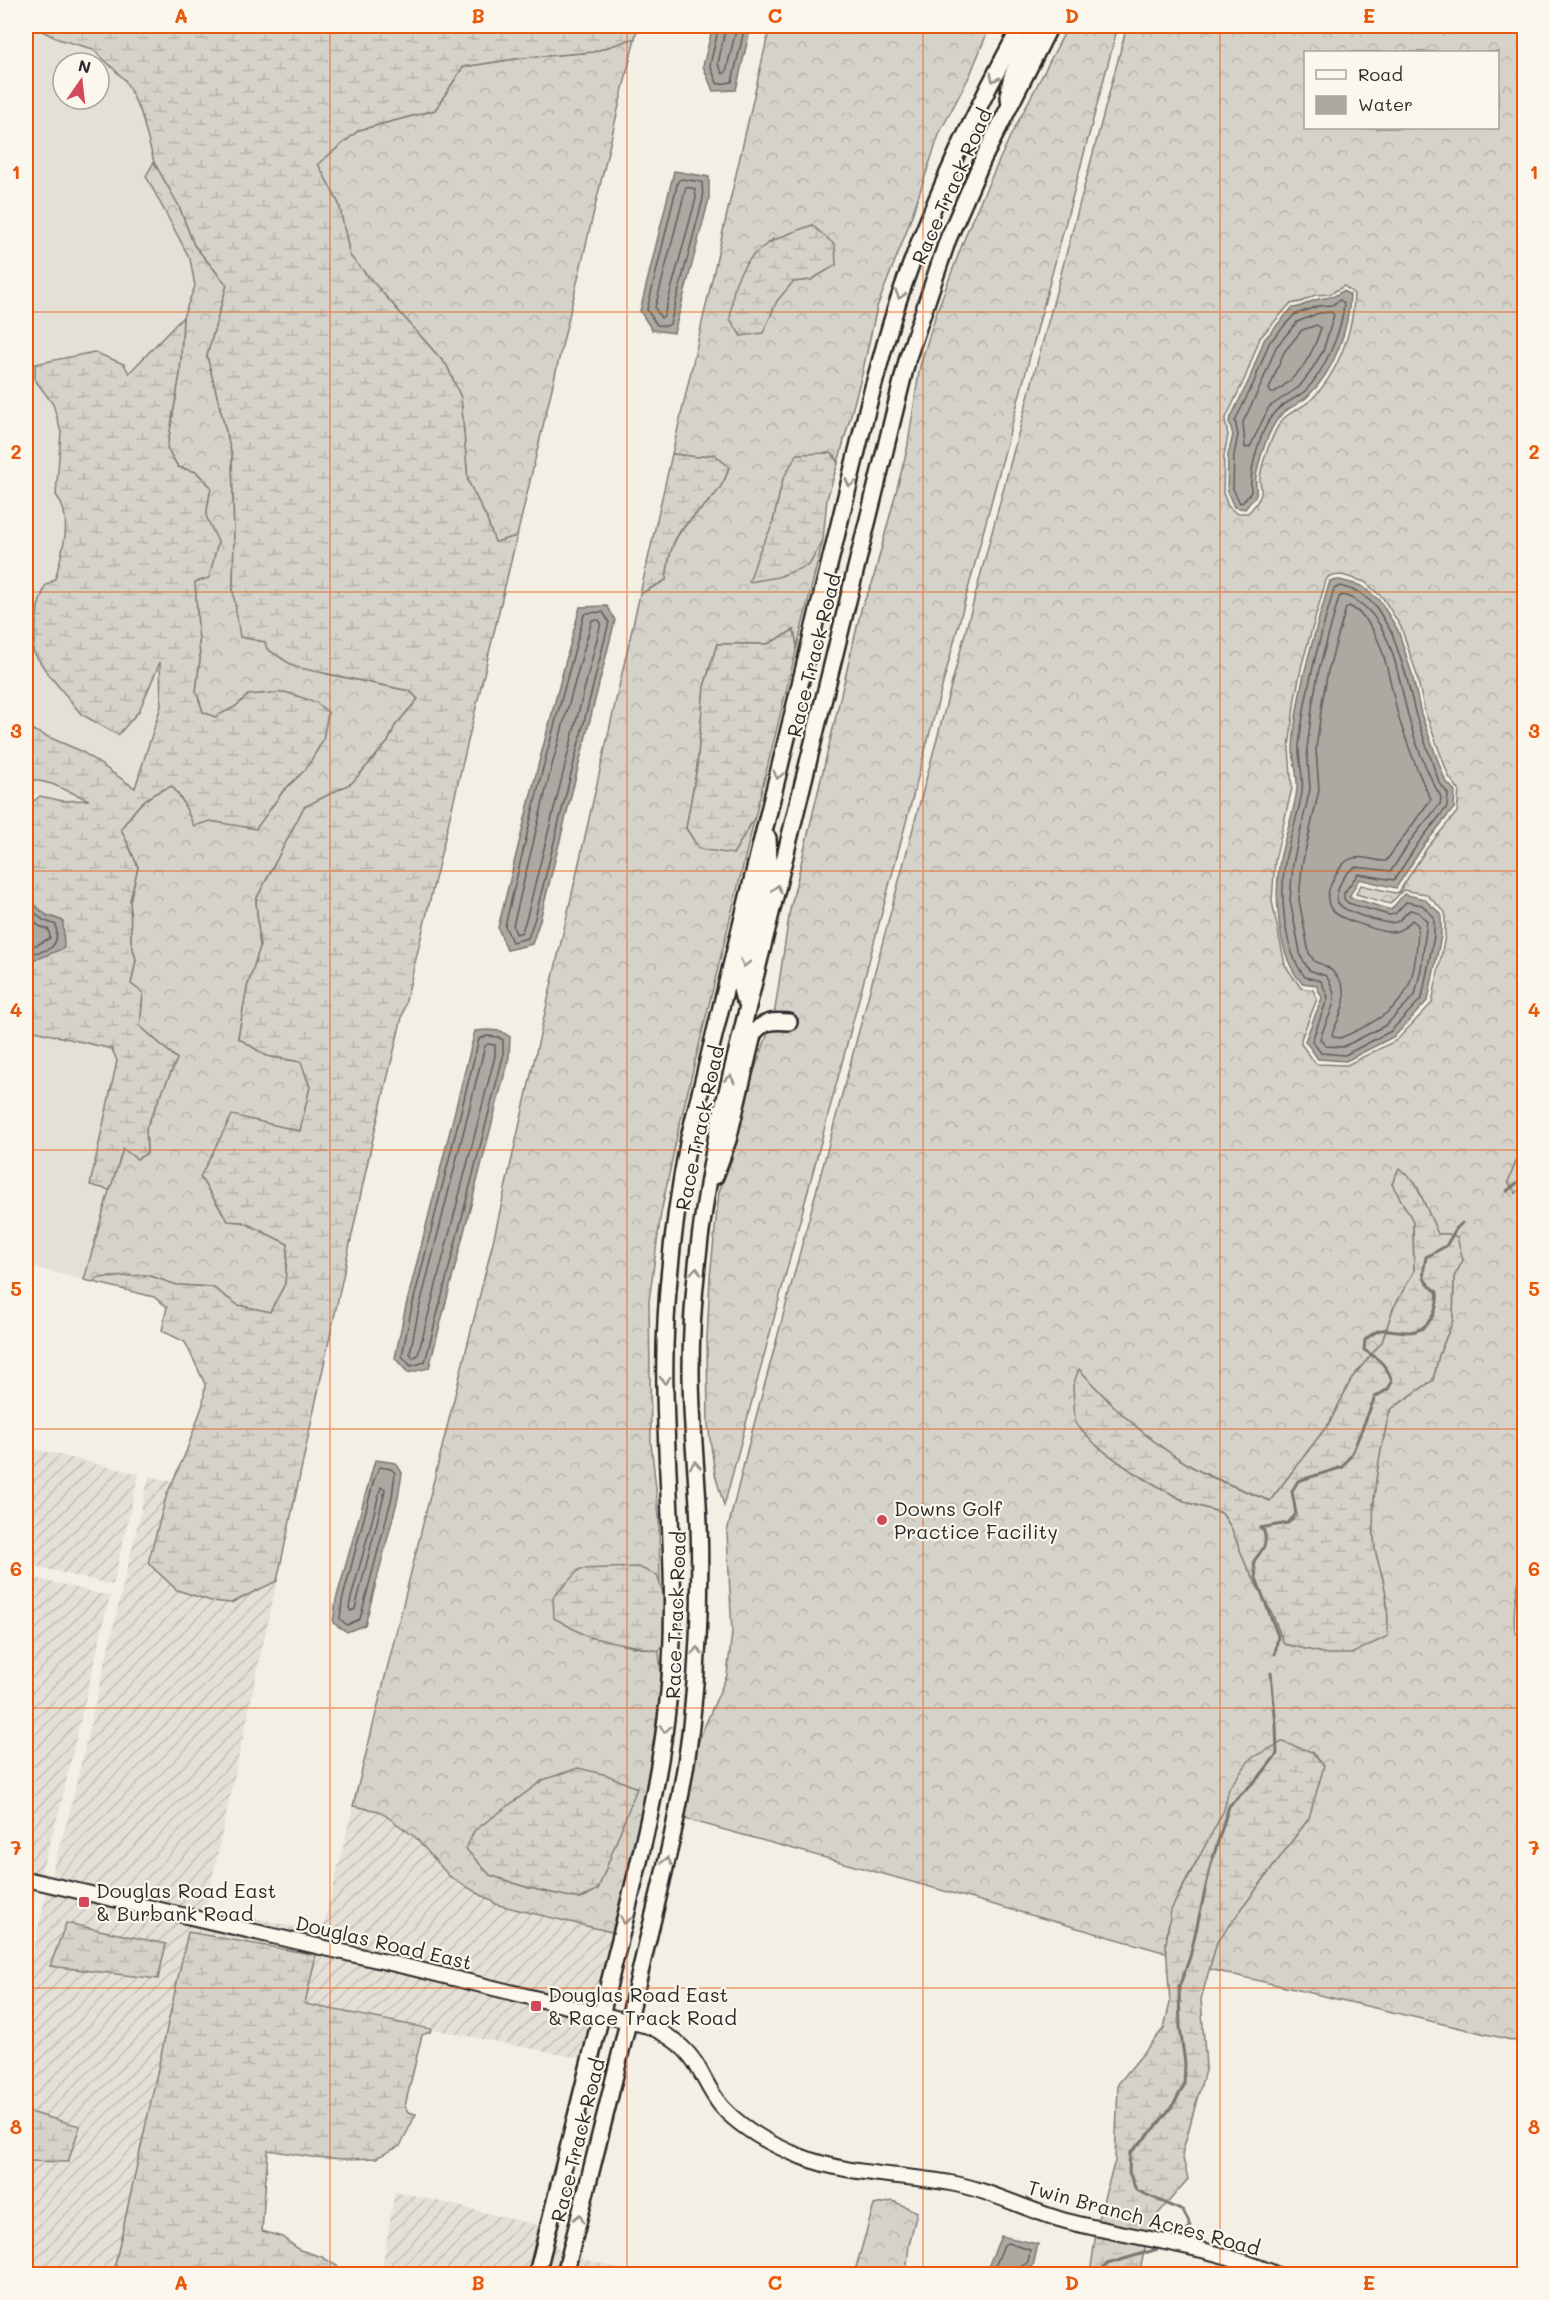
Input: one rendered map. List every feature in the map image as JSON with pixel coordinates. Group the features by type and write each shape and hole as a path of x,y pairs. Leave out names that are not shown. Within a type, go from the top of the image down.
{"main road":[{"name":"Race Track Road","path":"537,2274 647,1829 666,1715 673,1618 665,1363 670,1271 680,1186 703,1078 869,402 903,285 937,199 983,100 1021,26"},
{"path":"1010,104 1009,82 1038,26"},
{"name":"Race Track Road","path":"565,2274 679,1806 693,1710 698,1648 699,1524 691,1371 696,1268 705,1194 722,1111 908,357 948,239 1010,104 1050,26"},
{"path":"748,1004 740,986 769,861 767,823"},
{"path":"705,1194 724,1154 753,1035 765,1023 789,1022"}],"street":[{"name":"Douglas Road East","path":"26,1879 628,2020"},
{"name":"Twin Branch Acres Road","path":"628,2020 660,2031 672,2038 691,2056 714,2097 732,2116 766,2140 805,2159 846,2168 967,2186 1065,2220 1209,2253 1276,2274"}],"shaded area":[{"path":"39,26 40,30 58,39 95,51 51,51 51,111 111,111 111,66 125,80 141,113 154,162 146,176 190,259 195,286 183,317 128,373 94,352 35,364 35,380 53,404 61,432 57,470 64,505 65,540 33,651 81,714 139,711 159,660 161,706 135,788 113,772 32,730 26,732 26,39"},
{"path":"26,778 52,784 91,801 63,801 26,792"},
{"path":"26,1029 112,1049 117,1062 90,1185 110,1190 84,1280 26,1265"},
{"path":"26,1447 139,1474 113,1585 26,1564"},
{"path":"149,1476 173,1482 167,1494 231,1603 277,1581 206,1907 322,1933 353,1806 379,1811 415,1837 450,1877 498,1905 612,1932 593,2006 50,1879 69,1814"},
{"path":"26,1576 110,1596 59,1811 40,1876 26,1873"},
{"path":"26,1885 37,1887 26,1936"},
{"path":"47,1890 590,2017 579,2058 304,2004 316,1955 188,1932 113,2274 26,2274 26,2161 68,2162 29,2113 26,2125 26,1982","holes":["166,1943 157,1979 50,1965"]},
{"path":"395,2191 537,2225 541,2228 529,2274 381,2274"},
{"path":"551,2240 563,2254 560,2274 542,2274"},
{"path":"575,2257 640,2274 570,2274"}],"green space":[{"path":"39,26 638,26 635,38 593,52 522,58 463,67 435,110 359,130 318,164 339,204 350,256 447,366 461,398 468,481 486,517 495,542 517,536 371,1147 277,1581 231,1603 211,1601 177,1590 148,1563 167,1494 186,1452 203,1404 205,1384 185,1342 162,1331 167,1307 154,1297 93,1282 98,1278 147,1275 177,1285 212,1287 238,1305 270,1312 285,1284 288,1244 243,1222 228,1221 200,1177 232,1115 300,1131 310,1087 301,1062 267,1056 238,1038 247,988 260,947 256,900 304,807 352,783 388,742 395,726 418,699 410,691 295,667 267,649 265,642 240,637 233,591 232,455 207,356 227,285 194,245 179,206 154,162 141,113 125,80 111,66 111,51 95,51 58,39 40,30"},
{"path":"770,26 990,26 970,75 940,132 906,233 877,307 838,463 835,455 783,479 772,526 750,581 809,565 823,540 797,647 794,630 768,644 717,644 704,687 697,767 686,828 733,854 755,817 678,1131 661,1213 649,1301 651,1443 659,1516 660,1586 657,1575 622,1645 659,1651 662,1685 644,1807 612,1932 498,1905 450,1877 415,1837 379,1811 353,1806 493,1242 640,594 666,580 670,554 677,536 715,495 729,467 714,454 698,457 672,454","holes":["773,239 811,280 793,282 741,336 731,319 738,282 746,265","621,1828 598,1889 581,1899 529,1888 490,1875"]},
{"path":"1068,26 1118,26 724,1506 715,1474 708,1424 707,1339 710,1277 719,1192 732,1159 743,1101 770,1028 794,1028 795,1017 774,1016 790,910 862,606 872,584 907,450 920,366 937,311 970,224 1009,139"},
{"path":"1127,26 1524,26 1524,1155 1517,1159 1516,1193 1524,1186 1524,1559 1516,1595 1514,1623 1515,1632 1524,1640 1524,2043 1209,1969 1217,1942 1309,1818 1229,1788 1227,1802 1216,1828 1177,1897 1167,1934 1167,1953 682,1818 691,1767 700,1737 727,1675 732,1633 727,1532","holes":["1344,286 1354,294 1353,308 1348,336 1337,364 1330,377 1309,402 1282,420 1265,458 1259,499 1248,513 1236,513 1228,506 1223,493 1224,455 1228,435 1225,420 1245,378 1260,338 1290,304 1301,302 1315,295 1330,294","1342,575 1365,582 1383,598 1401,627 1416,672 1425,712 1449,777 1459,790 1457,812 1427,848 1399,892 1361,885 1356,894 1390,904 1403,890 1426,894 1445,912 1445,936 1432,1003 1397,1040 1347,1065 1316,1064 1301,1044 1317,999 1313,990 1301,988 1285,965 1272,901 1275,860 1292,788 1289,748 1302,664 1326,580 1329,576","1399,1169 1415,1182 1438,1234 1449,1234 1463,1260 1454,1277 1453,1320 1439,1355 1433,1380 1390,1410 1382,1444 1374,1496 1373,1531 1386,1598 1387,1636 1284,1644 1273,1615 1222,1513 1186,1502 1133,1472 1097,1446 1080,1370 1105,1398 1162,1447 1203,1473 1270,1501 1330,1422 1352,1378 1382,1342 1393,1309 1414,1271 1413,1221 1392,1184"]},
{"path":"635,38 517,536 495,543 486,517 468,481 461,398 447,366 350,256 339,204 318,164 359,130 435,110 463,67 522,58 593,52"},
{"path":"154,162 179,206 194,245 227,285 207,356 232,455 233,591 265,642 327,674 410,691 418,699 395,726 388,742 352,783 304,807 256,900 260,947 247,988 238,1038 267,1056 301,1062 310,1087 300,1131 200,1177 228,1221 243,1222 288,1244 285,1284 270,1312 238,1305 212,1287 177,1285 147,1275 98,1278 93,1282 84,1280 123,1149 147,1153 146,1128 177,1059 140,1026 143,994 131,984 136,960 131,941 130,900 138,867 121,829 142,802 172,786 182,800 194,825 210,821 256,828 283,791 306,769 248,695 235,707 215,717 203,712 196,691 200,659 195,582 218,543 206,516 211,487 196,472 178,467 167,448 180,374 183,317 195,286 190,259 146,176"},
{"path":"812,225 835,245 836,265 811,280 793,282 777,301 763,333 741,336 730,319 735,286 742,269 767,244"},
{"path":"183,317 180,374 167,448 178,467 196,472 211,487 206,516 218,542 209,578 195,582 200,659 196,691 203,712 215,717 235,707 248,695 285,692 315,702 328,712 323,740 306,769 283,791 256,829 210,821 194,826 182,800 172,786 142,802 121,829 138,867 130,900 131,941 136,960 131,984 143,993 140,1026 177,1059 146,1128 147,1153 137,1159 123,1149 110,1190 90,1185 117,1061 112,1049 26,1029 26,960 40,958 63,921 46,915 26,897 26,807 40,796 63,801 89,800 52,784 26,778 26,732 32,730 81,751 135,788 161,706 160,662 139,711 118,735 81,714 33,651 38,607 45,586 55,579 65,536 64,514 56,495 61,432 53,404 35,380 35,364 94,352 124,364 129,373"},
{"path":"832,453 838,463 827,499 823,540 809,565 778,577 749,582 759,552 772,526 783,479 797,454"},
{"path":"672,454 698,457 714,454 729,467 721,487 677,536 670,554 666,580 640,594"},
{"path":"794,630 797,647 755,817 733,854 699,849 686,828 697,767 704,687 717,644 768,644"},
{"path":"1524,1155 1524,1186 1516,1193 1508,1182 1517,1159"},
{"path":"1399,1168 1415,1182 1438,1234 1457,1237 1463,1260 1454,1277 1453,1320 1439,1355 1433,1380 1390,1410 1382,1444 1374,1496 1373,1531 1386,1598 1388,1636 1351,1654 1327,1654 1284,1644 1273,1615 1222,1513 1186,1502 1133,1472 1097,1446 1075,1423 1073,1385 1079,1369 1118,1410 1162,1447 1203,1473 1270,1501 1330,1422 1352,1378 1382,1342 1393,1309 1414,1271 1413,1221 1392,1184"},
{"path":"638,1567 657,1575 666,1604 667,1633 659,1651 588,1637 554,1618 553,1597 580,1569"},
{"path":"1282,1742 1312,1752 1324,1766 1309,1818 1217,1942 1201,1999 1206,2067 1182,2154 1188,2179 1151,2222 1149,2233 1097,2222 1115,2161 1118,2084 1164,2028 1170,2003 1166,1944 1171,1910 1224,1810 1229,1788 1251,1758"},
{"path":"578,1768 607,1775 637,1788 598,1889 580,1899 529,1888 490,1875 466,1849 474,1831 543,1780"},
{"path":"66,1923 166,1944 158,1979 50,1966"},
{"path":"188,1932 316,1955 305,2004 431,2029 430,2032 422,2035 405,2106 408,2112 416,2114 400,2146 376,2158 346,2159 311,2157 268,2150 262,2231 282,2237 300,2250 322,2257 337,2266 341,2274 113,2274"},
{"path":"29,2112 80,2126 68,2162 26,2161 26,2125"},
{"path":"893,2201 917,2212 909,2245 906,2274 854,2274 874,2205"},
{"path":"1096,2233 1146,2244 1139,2274 1090,2274"}],"water":[{"path":"713,26 751,26 736,90 713,91 703,66"},
{"path":"674,171 709,177 709,199 674,333 652,330 640,311"},
{"path":"1343,291 1350,295 1349,308 1347,322 1333,362 1309,395 1289,408 1275,423 1259,462 1256,495 1245,509 1234,507 1227,491 1228,455 1233,435 1229,421 1249,380 1264,340 1292,308 1332,297"},
{"path":"1340,580 1362,586 1380,601 1398,630 1412,674 1421,714 1445,780 1455,791 1454,808 1424,845 1396,888 1359,879 1349,897 1391,910 1404,894 1424,899 1441,914 1441,936 1428,1000 1395,1036 1346,1061 1318,1059 1305,1041 1322,998 1316,985 1302,983 1287,958 1279,924 1277,890 1280,860 1297,788 1293,747 1302,684 1330,581"},
{"path":"607,606 615,620 540,920 532,944 507,950 498,928 580,607"},
{"path":"26,897 46,915 63,921 64,948 40,958 26,960"},
{"path":"475,1031 501,1031 510,1037 509,1057 429,1368 408,1373 395,1358 405,1310"},
{"path":"375,1460 396,1463 402,1473 398,1498 365,1625 347,1632 333,1623 336,1600"},
{"path":"1524,1577 1524,1633 1519,1630 1519,1617"},
{"path":"1001,2236 1038,2244 1033,2266 1019,2274 985,2274"}],"waterway":[{"path":"1507,1191 1524,1177"},
{"path":"1275,1654 1278,1636 1256,1578 1254,1561 1264,1547 1265,1540 1264,1531 1260,1528 1288,1523 1296,1514 1292,1491 1298,1481 1343,1467 1353,1451 1375,1397 1388,1389 1392,1382 1382,1363 1364,1350 1365,1340 1381,1330 1408,1332 1427,1324 1434,1312 1437,1292 1424,1278 1426,1257 1446,1246 1462,1223"},
{"path":"1179,2238 1191,2226 1183,2211 1136,2190 1129,2172 1130,2153 1155,2128 1175,2102 1184,2085 1185,2063 1180,2028 1179,1987 1190,1957 1211,1864 1229,1806 1260,1776 1277,1754 1271,1673"},
{"path":"1097,2274 1107,2264 1158,2249"}],"place":[{"name":"Downs Golf Practice Facility","path":"882,1520"},
{"name":"Douglas Road East & Burbank Road","path":"84,1902"},
{"name":"Douglas Road East & Race Track Road","path":"536,2006"}]}
